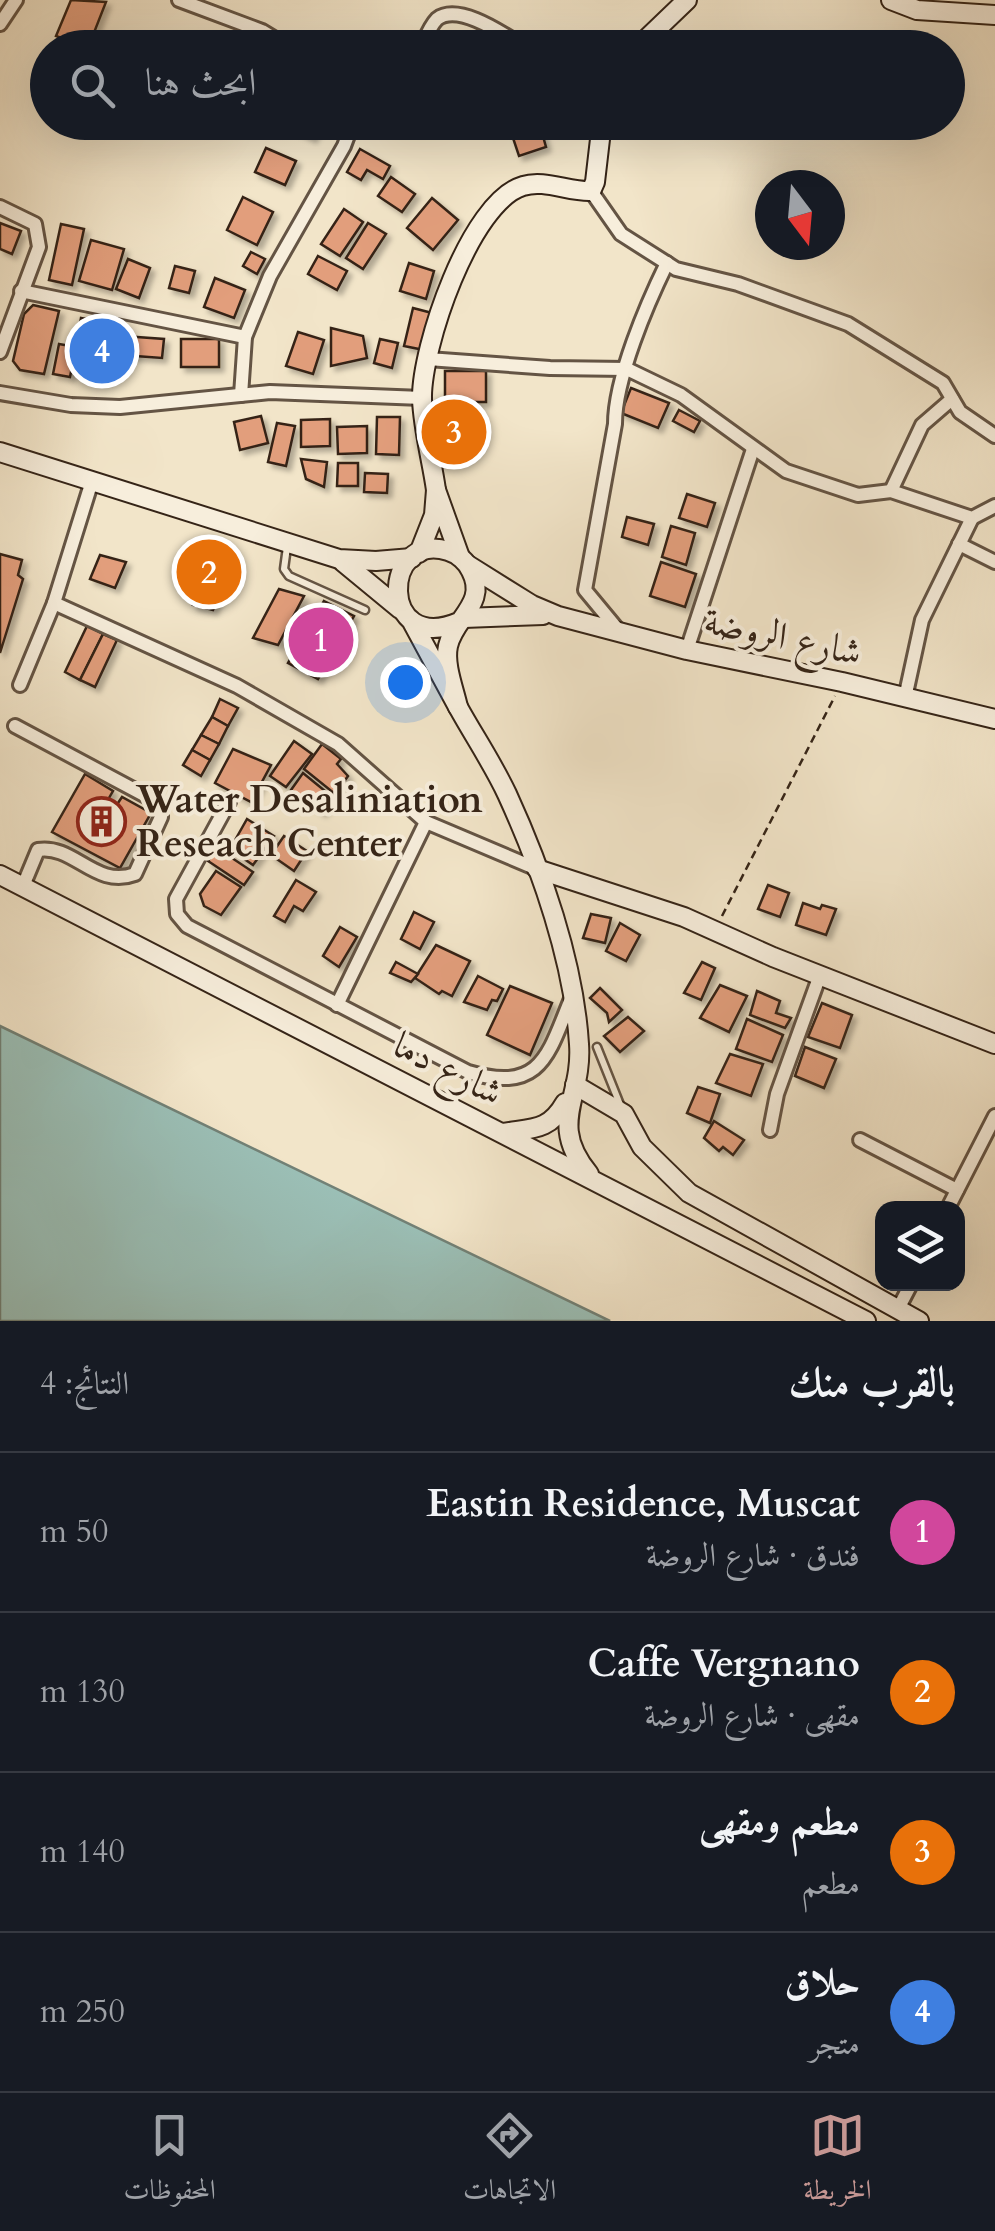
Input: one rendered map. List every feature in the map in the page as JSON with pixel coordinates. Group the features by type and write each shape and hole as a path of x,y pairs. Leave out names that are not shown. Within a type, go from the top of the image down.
{"street":[{"path":"0,24 16,0"},
{"path":"178,0 259,30"},
{"path":"656,30 687,0"},
{"path":"890,0 988,10"},
{"path":"431,30 447,14 460,14 491,30"},
{"path":"240,395 244,337 270,276 346,140"},
{"path":"591,191 600,140"},
{"path":"458,707 448,646 475,598 476,586 436,490 422,398 439,310 463,256 479,227 504,196 519,186 591,191 621,234 676,269 738,284 848,324 942,383 960,412 995,436"},
{"path":"0,207 36,224 39,247 0,352"},
{"path":"620,632 585,590 616,401 643,312 667,263"},
{"path":"21,291 244,337"},
{"path":"428,359 627,370 681,395 786,471 858,495 890,491 972,518"},
{"path":"0,394 71,405 120,407 270,392 422,398"},
{"path":"890,491 912,438 952,399"},
{"path":"686,650 754,448"},
{"path":"0,452 338,558 365,561 433,550 447,551 464,561"},
{"path":"20,686 54,602 92,481"},
{"path":"436,490 434,515 415,555 402,569 397,598 506,792 537,869 574,991 580,1050 566,1126 574,1156 593,1179"},
{"path":"905,698 922,620 972,518 995,506"},
{"path":"959,544 995,562"},
{"path":"338,558 426,628 443,629 462,620"},
{"name":"شارع الروضة","path":"464,561 532,605 558,616 686,650 995,719"},
{"path":"54,602 237,686 338,744 426,822 537,869 684,917 995,1044"},
{"name":"شارع الروضة","path":"462,620 519,614 558,616"},
{"path":"15,726 161,804 161,817 135,874 121,879 102,874 51,848 38,850 22,886"},
{"path":"230,802 176,899 178,914 188,926 468,1072 496,1080 520,1079 540,1064 574,991"},
{"path":"337,1005 426,822"},
{"name":"شارع دما","path":"0,875 866,1321"},
{"path":"770,1130 778,1094 820,975"},
{"path":"503,1134 556,1120 576,1085"},
{"path":"576,1085 624,1114 642,1147 689,1193 919,1321"},
{"path":"952,1201 995,1116"},
{"path":"860,1140 958,1190"},
{"path":"898,1309 907,1291"}],"lane":[{"path":"288,544 284,569 289,576 365,610"},
{"path":"598,1047 624,1114"}],"path":[{"path":"714,930 842,682"}],"water":[{"path":"0,1026 610,1321 0,1321"}],"building":[{"path":"71,0 106,2 95,30 58,30"},
{"path":"514,140 544,140 546,147 519,156"},
{"path":"266,148 296,161 285,185 255,172"},
{"path":"360,149 390,166 383,179 367,170 361,180 347,172"},
{"path":"391,177 415,194 402,212 378,196"},
{"path":"243,197 273,212 257,245 227,230"},
{"path":"432,198 458,220 433,250 407,228"},
{"path":"344,209 363,222 340,256 321,244"},
{"path":"0,223 21,231 12,254 0,249"},
{"path":"368,223 386,234 363,269 346,258"},
{"path":"61,224 84,229 72,285 49,280"},
{"path":"91,240 124,249 112,290 79,281"},
{"path":"251,252 265,259 257,274 243,266"},
{"path":"318,256 347,271 337,290 308,274"},
{"path":"128,259 150,268 139,298 116,289"},
{"path":"409,263 434,271 426,299 400,291"},
{"path":"175,266 195,271 189,293 169,288"},
{"path":"215,278 245,290 234,318 204,307"},
{"path":"33,305 59,311 44,374 20,370 13,361 24,314"},
{"path":"413,308 432,313 424,350 404,346"},
{"path":"81,318 115,324 110,353 76,347"},
{"path":"331,328 363,336 367,358 331,366"},
{"path":"298,332 324,340 313,374 286,366"},
{"path":"123,336 164,339 162,358 122,355"},
{"path":"181,339 219,339 219,367 181,367"},
{"path":"380,339 398,343 392,368 374,363"},
{"path":"59,344 76,347 70,377 53,374"},
{"path":"445,371 486,371 486,402 445,402"},
{"path":"631,388 669,403 658,428 621,413"},
{"path":"444,406 477,408 477,422 462,422 460,446 447,446"},
{"path":"679,410 700,421 694,432 673,421"},
{"path":"261,416 268,443 240,450 234,422"},
{"path":"377,417 400,417 399,455 376,454"},
{"path":"330,419 330,446 301,447 301,420"},
{"path":"277,423 295,426 286,466 268,462"},
{"path":"367,426 367,453 338,454 337,427"},
{"path":"301,459 327,462 324,487 306,479"},
{"path":"338,463 358,463 358,486 337,486"},
{"path":"365,473 388,474 387,493 364,492"},
{"path":"687,494 715,503 707,527 679,518"},
{"path":"627,517 654,524 648,545 622,537"},
{"path":"671,526 695,533 686,565 662,557"},
{"path":"0,554 22,560 18,575 23,579 0,653"},
{"path":"100,555 126,562 115,588 90,579"},
{"path":"661,562 696,574 685,607 650,596"},
{"path":"205,574 226,580 213,610 193,605"},
{"path":"279,589 304,596 278,645 253,638"},
{"path":"324,601 354,616 318,679 288,663"},
{"path":"87,626 103,634 80,680 65,672"},
{"path":"103,634 117,640 95,687 80,680"},
{"path":"220,699 238,708 228,726 212,717"},
{"path":"212,717 228,726 219,744 201,735"},
{"path":"201,735 219,744 210,760 192,750"},
{"path":"294,741 312,754 286,787 270,776"},
{"path":"322,744 341,759 337,764 348,776 335,794 304,769"},
{"path":"233,749 271,765 251,802 215,783"},
{"path":"192,750 210,760 201,776 183,765"},
{"path":"303,773 331,801 322,812 291,790"},
{"name":"Water Desaliniation Reseach Center","path":"85,774 113,791 105,805 114,809 122,797 151,813 120,868 52,832"},
{"path":"247,819 274,836 253,865 230,849"},
{"path":"284,836 307,851 294,871 271,855"},
{"path":"217,848 253,872 244,885 208,861"},
{"path":"216,871 241,887 221,915 204,906 200,894"},
{"path":"296,880 316,892 303,911 294,906 285,922 274,916"},
{"path":"768,885 789,893 780,917 758,909"},
{"path":"803,903 836,909 826,935 796,925"},
{"path":"414,912 434,922 420,949 401,939"},
{"path":"591,914 611,918 605,943 583,938"},
{"path":"620,923 640,935 626,961 606,951"},
{"path":"340,927 357,937 339,967 323,956"},
{"path":"436,945 470,961 452,996 442,991 439,994 415,978"},
{"path":"396,962 418,974 411,982 390,973"},
{"path":"702,962 715,968 701,1000 684,993"},
{"path":"478,976 503,989 487,1010 464,1002"},
{"path":"720,985 747,996 729,1032 700,1018"},
{"path":"510,986 552,1003 530,1055 487,1035"},
{"path":"600,988 622,1010 609,1022 607,1013 590,998"},
{"path":"757,991 780,1001 776,1013 791,1018 785,1028 750,1015"},
{"path":"822,1003 852,1015 840,1048 808,1037"},
{"path":"628,1017 644,1031 620,1052 604,1036"},
{"path":"747,1019 783,1035 772,1062 736,1049"},
{"path":"805,1047 836,1059 824,1088 795,1076"},
{"path":"730,1054 763,1064 751,1096 716,1083"},
{"path":"698,1087 720,1094 710,1123 687,1113"},
{"path":"714,1121 744,1140 733,1155 723,1147 719,1151 704,1138"}],"place":[{"name":"حلاق","path":"102,351"},
{"name":"مطعم ومقهى","path":"454,432"},
{"name":"Caffe Vergnano","path":"209,572"},
{"name":"Eastin Residence, Muscat","path":"321,640"},
{"name":"Water Desaliniation Reseach Center","path":"101,822"}]}
